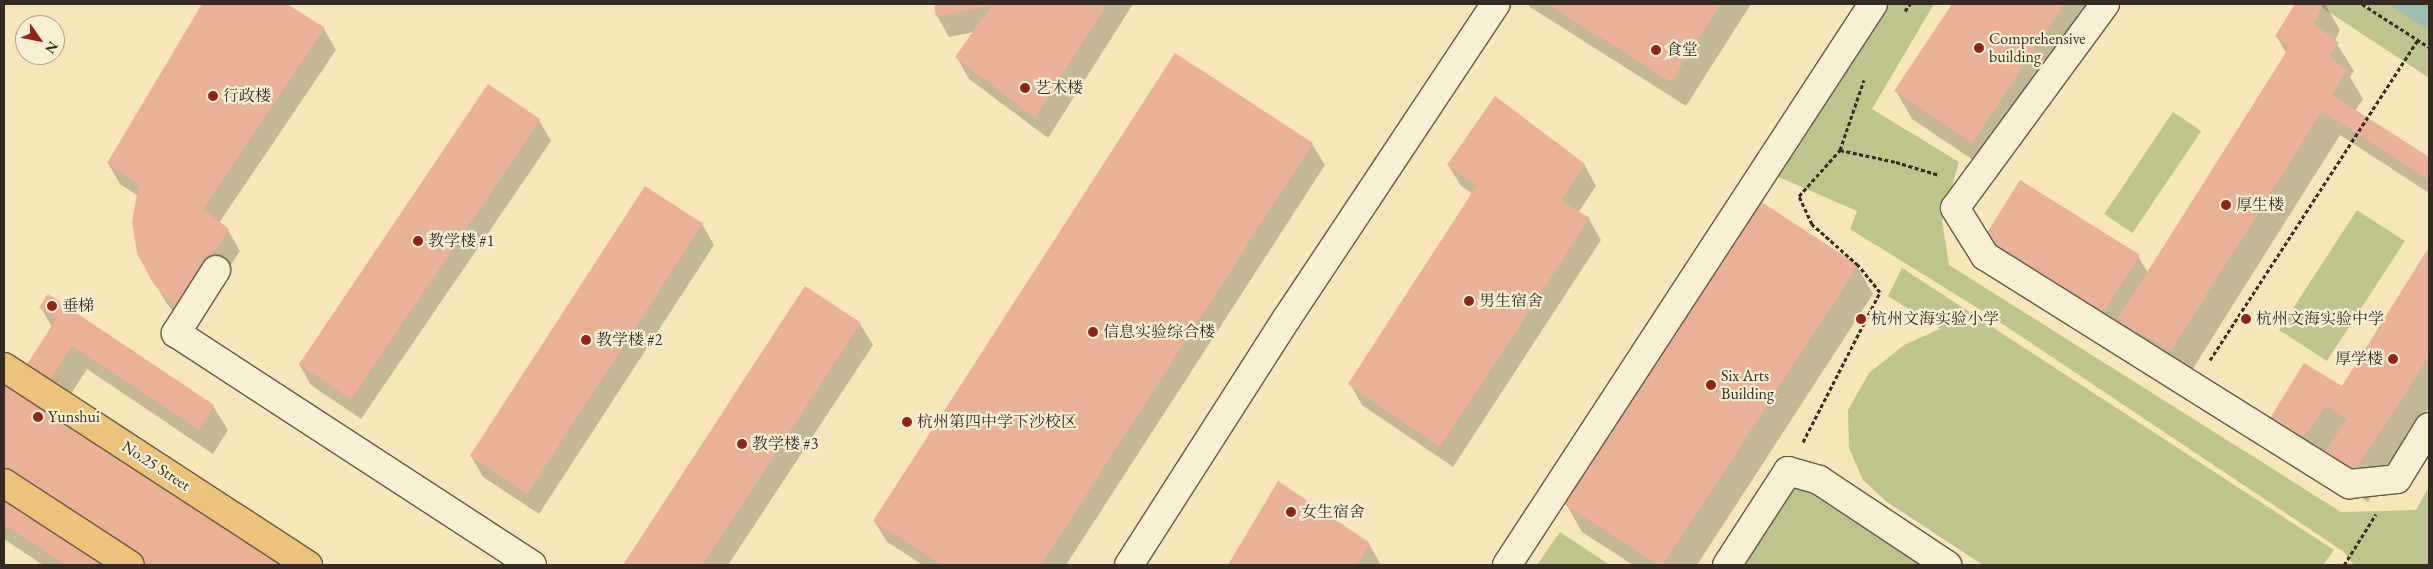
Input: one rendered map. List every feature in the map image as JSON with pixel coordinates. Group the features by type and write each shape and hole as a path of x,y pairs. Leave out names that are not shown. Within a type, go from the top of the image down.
{"main road":[{"name":"No.25 Street","path":"4,367 308,565"},
{"path":"4,483 130,565"}],"street":[{"path":"1129,565 1287,318 1496,4"},
{"path":"1507,565 1873,4"},
{"path":"2105,4 1970,185 1955,208 1985,256 2348,484 2397,479 2429,427"},
{"path":"216,270 176,333 532,565"},
{"path":"1727,565 1788,471 1819,480 1947,565"}],"path":[{"path":"1904,12 1910,4"},
{"path":"2362,4 2429,47"},
{"path":"2192,386 2418,40"},
{"path":"1788,471 1880,292 1858,265 1812,224 1799,196 1840,150 1865,78"},
{"path":"1840,150 1896,162 1970,185"},
{"path":"2344,565 2397,479"}],"green space":[{"path":"1886,4 1934,4 1872,109 1959,162 1942,220 1949,265 2341,512 2416,510 2429,487 2429,565 2354,565 2344,552 1992,317 1850,229 1857,211 1776,176"},
{"path":"2317,4 2429,4 2429,78"},
{"path":"2173,112 2201,131 2132,233 2104,214"},
{"path":"2357,210 2405,241 2327,361 2279,330"},
{"path":"1902,268 2334,550 2323,565 1983,565 1887,502 1863,480 1849,448 1848,410 1869,373 1904,345 1940,329 1888,296"},
{"path":"1802,469 1947,565 1743,565"},
{"path":"1560,532 1610,565 1537,565"}],"water":[{"path":"2389,4 2429,4 2429,30"}],"building":[{"name":"行政楼","path":"202,4 287,4 325,28 203,209 229,229 177,309 153,283 137,253 132,221 139,184 107,163"},
{"name":"艺术楼","path":"934,4 1107,4 1035,118 955,57 992,5 936,17"},
{"name":"食堂","path":"1547,4 1721,4 1671,82"},
{"name":"Comprehensive building","path":"1952,4 2064,4 1972,143 1894,91"},
{"name":"厚生楼","path":"2295,4 2323,4 2314,24 2339,43 2329,56 2347,70 2332,95 2429,157 2429,180 2322,111 2171,351 2117,320 2290,46 2275,36"},
{"name":"信息实验综合楼","path":"1175,53 1313,143 1041,565 942,565 873,521"},
{"name":"教学楼 #1","path":"488,84 540,119 351,399 299,364"},
{"name":"男生宿舍","path":"1495,96 1585,164 1561,201 1590,218 1440,447 1348,384 1477,185 1447,165"},
{"path":"2020,180 2140,255 2104,312 1984,238"},
{"name":"教学楼 #2","path":"645,186 703,224 527,494 470,456"},
{"name":"Six Arts Building","path":"1760,201 1858,265 1663,565 1658,565 1564,504"},
{"name":"厚学楼","path":"2429,247 2429,356 2352,475 2322,457 2347,419 2326,406 2302,439 2269,420 2304,363 2342,386"},
{"name":"教学楼 #3","path":"805,286 861,323 702,565 623,565"},
{"name":"Yunshui","path":"48,294 214,405 199,430 72,346 39,396 303,565 66,565 4,525 4,373 16,381 57,318 39,308"},
{"name":"女生宿舍","path":"1278,481 1370,543 1357,565 1228,565"}],"place":[{"name":"Comprehensive building","path":"1979,48"},
{"name":"食堂","path":"1656,50"},
{"name":"艺术楼","path":"1025,88"},
{"name":"行政楼","path":"213,96"},
{"name":"厚生楼","path":"2226,205"},
{"name":"教学楼 #1","path":"418,241"},
{"name":"男生宿舍","path":"1469,301"},
{"name":"垂梯","path":"52,306"},
{"name":"杭州文海实验小学","path":"1861,319"},
{"name":"杭州文海实验中学","path":"2246,319"},
{"name":"信息实验综合楼","path":"1093,332"},
{"name":"教学楼 #2","path":"586,340"},
{"name":"厚学楼","path":"2393,359"},
{"name":"Six Arts Building","path":"1711,385"},
{"name":"Yunshui","path":"38,417"},
{"name":"杭州第四中学下沙校区","path":"907,422"},
{"name":"教学楼 #3","path":"742,444"},
{"name":"女生宿舍","path":"1291,512"}]}
